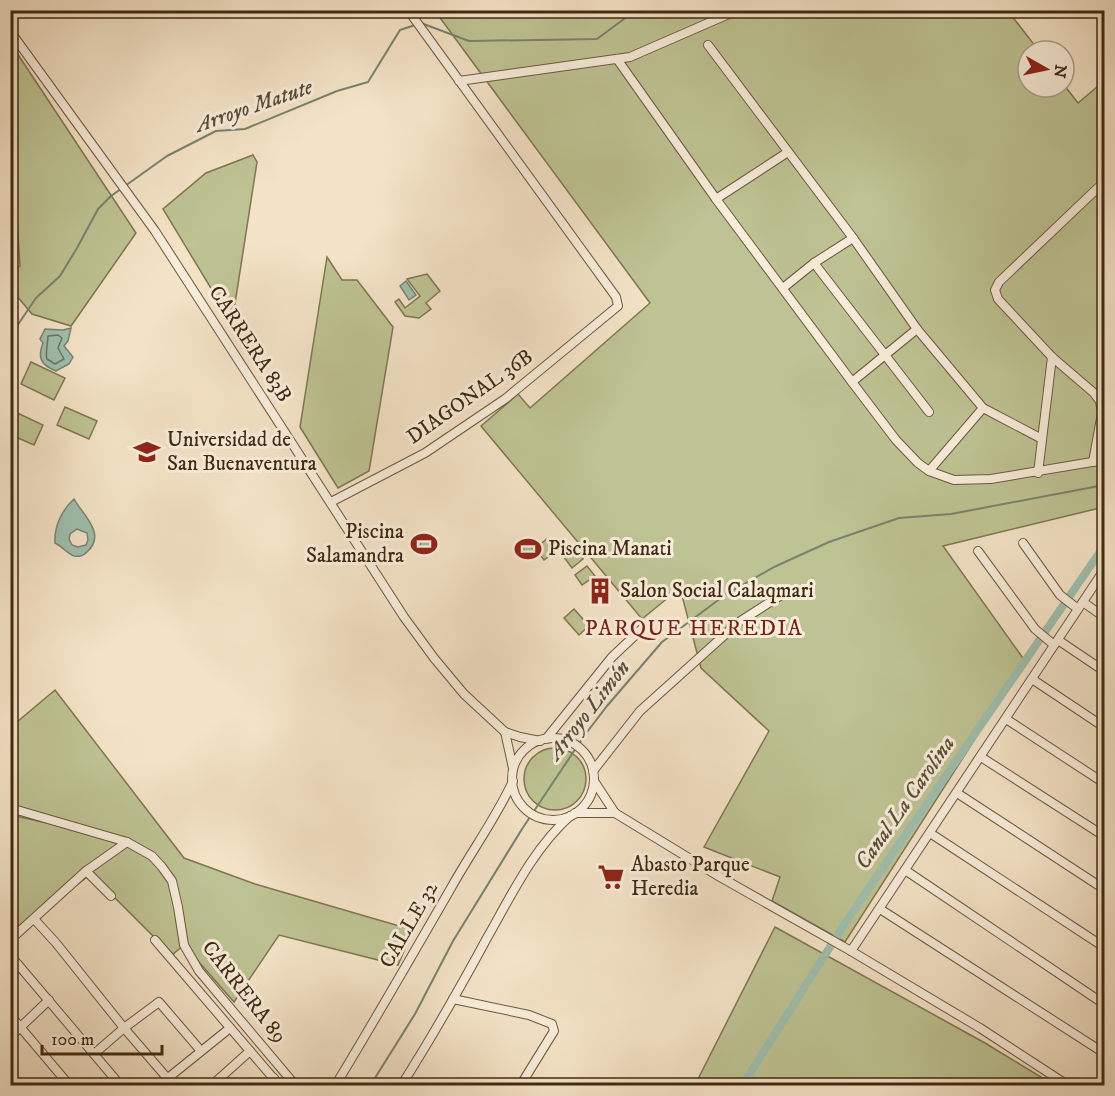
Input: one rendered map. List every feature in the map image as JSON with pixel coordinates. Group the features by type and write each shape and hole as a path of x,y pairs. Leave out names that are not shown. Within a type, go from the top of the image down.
{"street":[{"path":"408,10 459,81 630,57 738,10"},
{"name":"CARRERA 83B","path":"10,31 138,207 332,502 404,617 434,658 464,694 505,732 520,737 543,740"},
{"path":"708,45 853,238 917,329 983,408 1042,439"},
{"path":"617,59 716,199 852,382 896,440 918,463 929,471 954,480 991,479 1038,473 1104,460"},
{"name":"DIAGONAL 36B","path":"332,502 425,453 505,399 618,306 616,297 459,81"},
{"path":"716,199 788,152"},
{"path":"1093,462 1103,411 1100,401 1094,393 1052,357 998,298 995,290 999,282 1104,182"},
{"path":"783,288 814,263 853,238"},
{"path":"814,263 929,412"},
{"path":"852,382 917,329"},
{"path":"1038,473 1052,357"},
{"path":"929,471 983,408"},
{"path":"1023,543 1060,595 1069,602 1104,617"},
{"path":"978,550 1035,630 1104,671"},
{"path":"848,948 880,909 1104,570"},
{"path":"593,771 640,711 739,622 786,592"},
{"path":"514,771 523,752 543,740 612,657 645,626"},
{"path":"1032,679 1104,727"},
{"path":"1006,719 1104,783"},
{"path":"505,732 514,771 515,793 521,804 534,815 551,820 572,815 615,813"},
{"path":"401,1086 545,842 589,799 594,781 593,771 585,753 569,741 543,740"},
{"path":"981,757 1104,836"},
{"name":"CALLE 32","path":"335,1086 505,799 513,781"},
{"path":"594,781 615,813 720,878 848,948 980,1028 1069,1086"},
{"path":"957,793 1104,889"},
{"name":"CARRERA 89","path":"10,808 127,842 152,856 171,882 178,907 184,945 199,971 296,1086"},
{"path":"930,833 1104,947"},
{"path":"10,940 35,920 86,871 127,842"},
{"path":"905,870 1104,1004"},
{"path":"86,871 111,896"},
{"path":"880,909 1104,1053"},
{"path":"35,920 57,943 124,1028 174,1086"},
{"path":"155,940 280,1086"},
{"path":"10,955 121,1086"},
{"path":"453,999 528,1015 552,1024 554,1031 520,1086"},
{"path":"10,1037 49,1000"},
{"path":"94,1054 159,1002 201,1051"},
{"path":"10,1015 70,1086"},
{"path":"168,1078 230,1028"},
{"path":"211,1086 250,1051"},
{"path":"265,1086 274,1078"}],"shaded area":[{"path":"569,10 1008,11 1030,39 1016,39 1016,99 1075,99 1078,103 1104,81 1104,507 943,546 1025,661 845,942 772,901 780,877 704,847 769,731 701,668 680,588 642,619 481,426 518,394 530,408 650,303 435,11 556,11 560,17"},
{"path":"11,44 136,233 71,326 32,314 11,289 11,273 20,266 11,134"},
{"path":"253,155 257,162 232,323 163,209 206,173"},
{"path":"327,257 342,280 357,280 393,327 369,471 338,488 300,427"},
{"path":"427,274 440,291 426,303 431,309 419,318 405,316 395,302 399,299 405,308 420,296 407,279"},
{"path":"31,362 65,378 54,400 21,384"},
{"path":"65,407 97,421 89,439 57,425"},
{"path":"11,410 43,425 34,445 11,435"},
{"path":"547,539 556,551 544,560 535,548"},
{"path":"571,544 583,559 572,568 560,552"},
{"path":"587,566 595,576 582,585 575,575"},
{"path":"574,609 589,626 579,635 564,618"},
{"path":"55,690 184,858 255,884 413,930 398,965 279,935 234,1002 184,945 172,955 91,874 11,936 11,815 101,835 11,808 11,727"},
{"path":"555,748 577,757 586,779 577,801 555,810 533,801 524,779 533,757"},
{"path":"775,927 985,1043 1054,1085 695,1085"}],"water":[{"path":"406,281 416,295 409,300 400,286"},
{"path":"71,328 68,341 64,346 73,357 69,364 56,371 42,360 40,353 43,343 40,339 45,329"},
{"path":"74,499 94,532 93,545 80,556 71,555 55,543 57,525 62,513","holes":["77,529 87,533 86,545 78,547 72,545 69,539 70,534"]},
{"name":"Piscina Salamandra","path":"423,533 430,534 428,551 419,549"},
{"name":"Piscina Manati","path":"524,539 536,553 530,558 519,543"}],"waterway":[{"name":"Arroyo Matute","path":"421,23 469,41 597,39 636,10"},
{"name":"Arroyo Matute","path":"10,350 17,326 36,298 60,276 98,209 111,196 167,156 216,131 245,129 337,91 368,82 400,30 415,25"},
{"name":"Arroyo Limón","path":"370,1086 415,1014 453,941 522,829 584,736 662,642 725,595 774,567 829,542 899,518 951,514 1104,485"},
{"name":"Canal La Carolina","path":"742,1086 847,920 1104,546"}],"place":[{"name":"Universidad de San Buenaventura","path":"147,452"},
{"name":"Piscina Salamandra","path":"424,544"},
{"name":"Piscina Manati","path":"528,549"},
{"name":"Salon Social Calaqmari","path":"600,591"},
{"name":"Abasto Parque Heredia","path":"611,877"}],"district":[{"name":"PARQUE HEREDIA","path":"694,628"}]}
